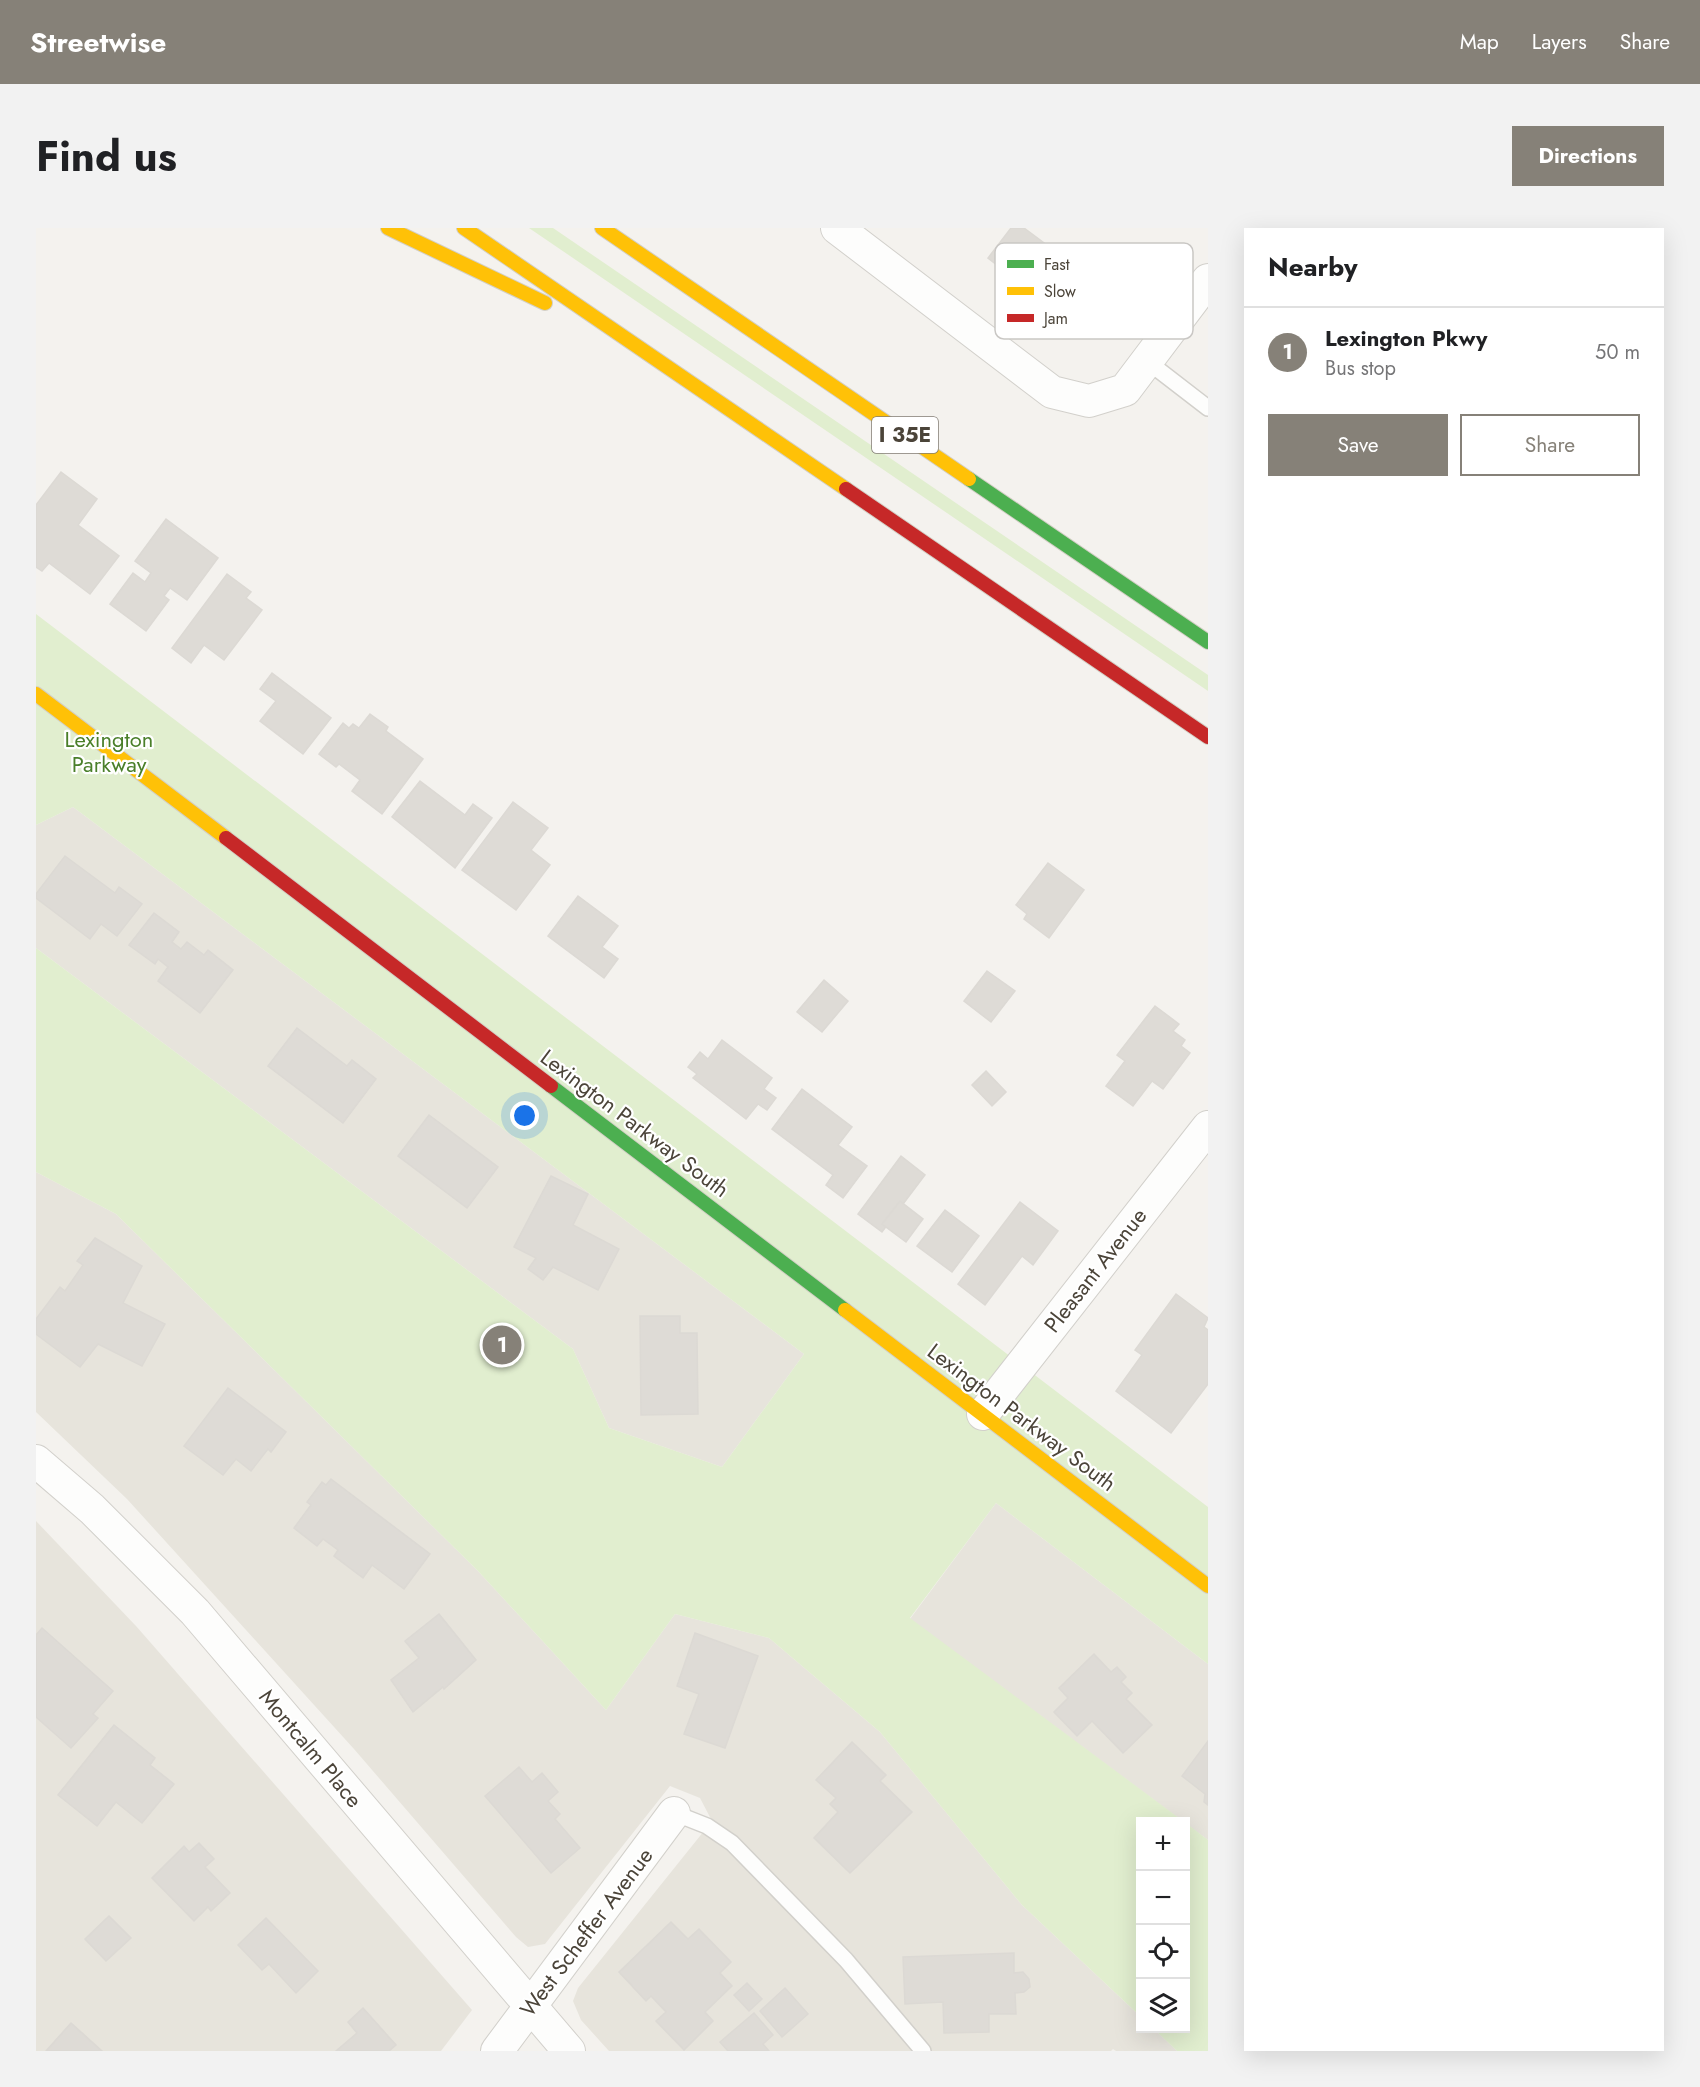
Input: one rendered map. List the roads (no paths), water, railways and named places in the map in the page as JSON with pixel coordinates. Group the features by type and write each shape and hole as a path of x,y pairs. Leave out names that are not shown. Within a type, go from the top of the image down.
{"main road":[{"path":"388,228 639,348"},
{"path":"465,228 1208,737"},
{"name":"I 35E","path":"602,228 1208,642"},
{"name":"Lexington Parkway South","path":"36,694 1208,1586"}],"street":[{"path":"837,228 1052,392 1089,401 1125,390 1164,339"},
{"path":"1193,300 1208,280"},
{"name":"Pleasant Avenue","path":"983,1414 1208,1127"},
{"name":"Montcalm Place","path":"36,1461 92,1509 195,1612 569,2051"},
{"name":"West Scheffer Avenue","path":"497,2051 674,1813"}],"lane":[{"path":"1147,361 1208,408"},
{"path":"674,1813 707,1827 732,1843 846,1960 922,2051"}],"place":[{"name":"Lexington Pkwy","path":"502,1345"}],"park label":[{"name":"Lexington Parkway","path":"109,752"}]}
